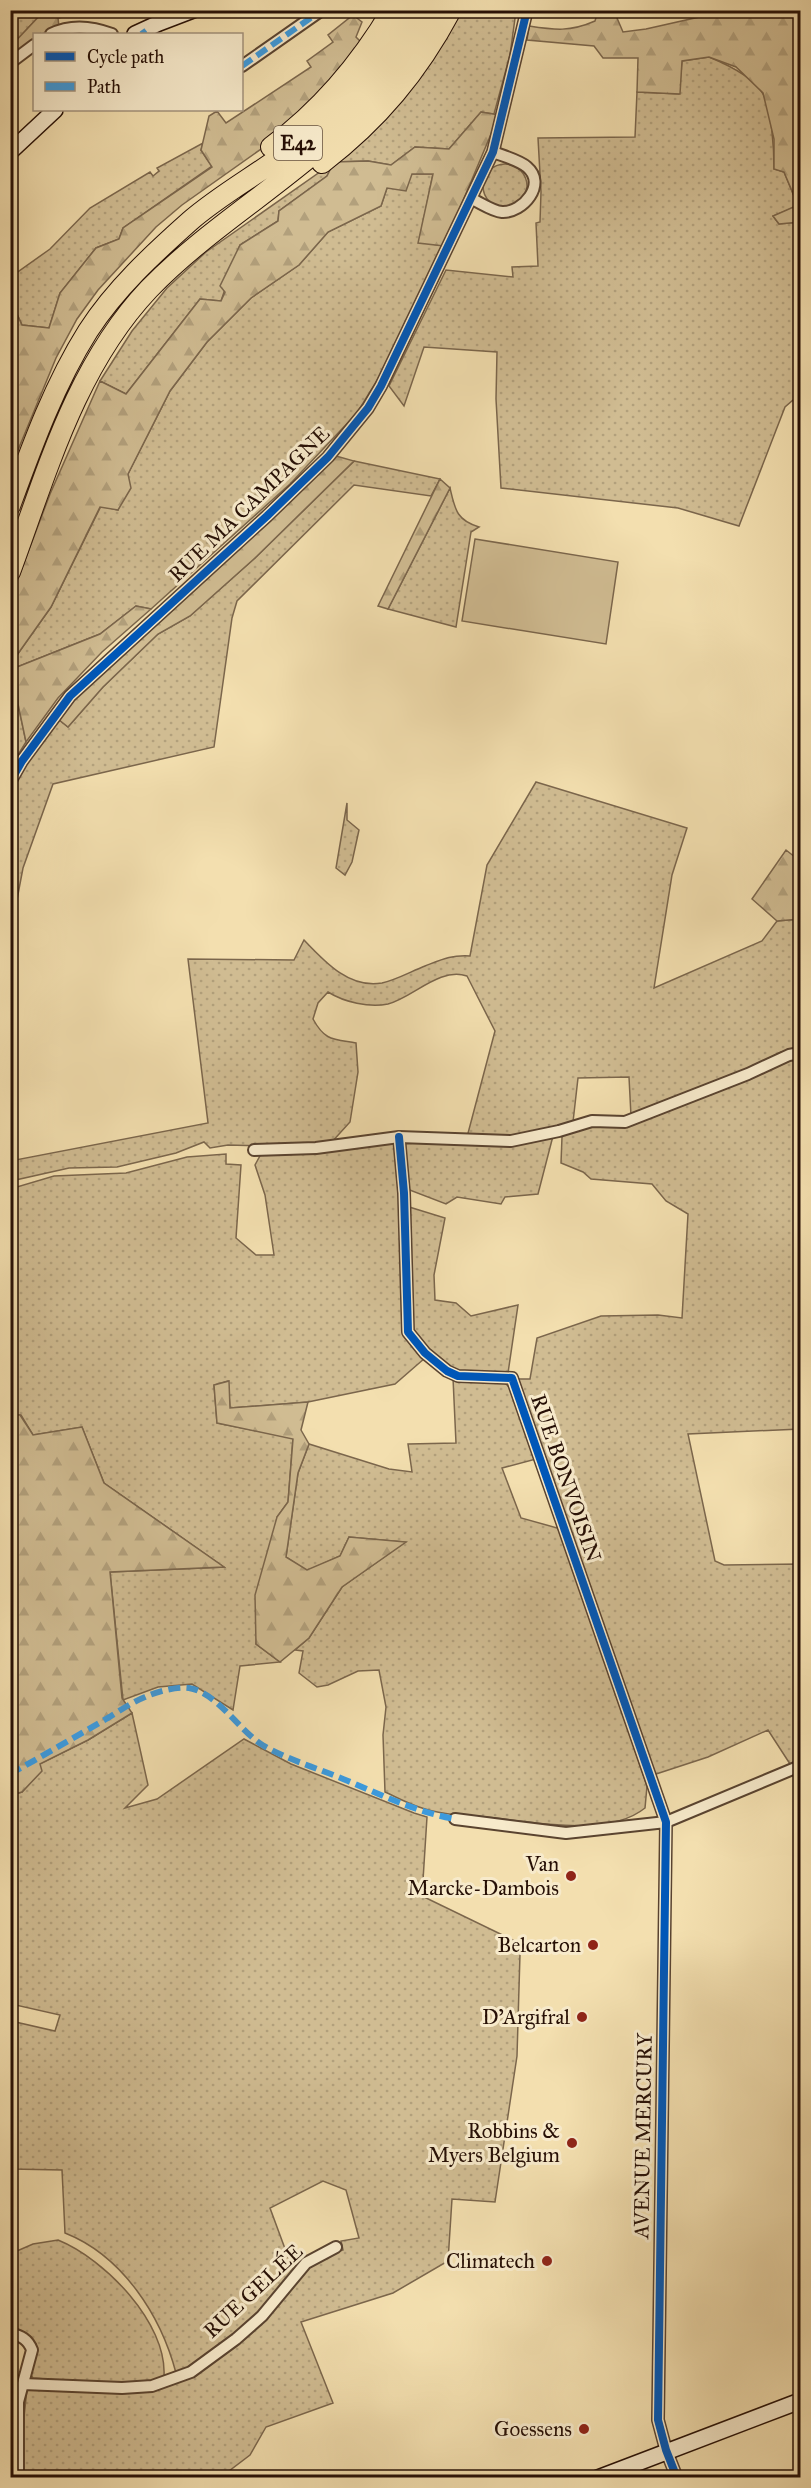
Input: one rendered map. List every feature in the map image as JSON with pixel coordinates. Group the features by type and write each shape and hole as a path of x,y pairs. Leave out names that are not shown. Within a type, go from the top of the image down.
{"highway":[{"path":"157,251 190,209 284,138 321,106 345,79 392,10"},
{"name":"E42","path":"10,506 38,431 72,358 110,301 157,251 192,219 288,152 350,98 395,41 413,10"},
{"name":"E42","path":"10,572 71,410 88,375 124,320 147,291 178,261 341,130 363,107 409,47 429,10"},
{"path":"294,170 316,167 345,145 398,92 416,69 451,10"}],"street":[{"path":"141,33 193,10"},
{"path":"243,65 322,10"},
{"name":"RUE MA CAMPAGNE","path":"10,782 22,761 70,696 328,457 368,408 381,386 493,152 527,10"},
{"path":"53,33 77,26 108,33"},
{"path":"10,63 33,46"},
{"path":"10,152 54,111"},
{"path":"472,199 496,210 513,211 528,200 533,192 533,175 526,166 493,152"},
{"path":"254,1150 316,1148 399,1137 512,1141 592,1121 625,1122 748,1074 789,1055 801,1053"},
{"name":"RUE BONVOISIN","path":"399,1137 404,1193 408,1332 425,1353 447,1371 458,1376 512,1378 666,1822"},
{"path":"455,1819 566,1833 666,1822 801,1766"},
{"name":"AVENUE MERCURY","path":"666,1822 658,2420 677,2478"},
{"name":"RUE GELÉE","path":"23,2384 122,2388 152,2386 191,2372 236,2339 262,2316 306,2263 336,2247"},
{"path":"10,2333 30,2343 32,2350 18,2402 18,2478"},
{"path":"598,2478 666,2450 801,2401"}],"green space":[{"path":"11,11 44,11 11,46"},
{"path":"44,11 94,11 58,18 59,27 44,33 33,33 33,41 11,59 11,46"},
{"path":"460,11 516,11 510,55 494,114 481,112 449,149 415,147 391,165 368,161 334,162"},
{"path":"598,11 614,11 623,32 708,15 710,11 799,11 800,222 779,224 773,216 798,205 784,172 774,169 774,139 763,93 736,67 709,57 682,61 680,94 637,92 638,58 603,58 594,46 527,40 529,26 555,29 578,27 595,21"},
{"path":"353,15 362,22 356,37 362,43 334,78 271,142 182,205 156,227 98,290 77,319 56,358 11,467 11,313 16,312 22,325 49,328 60,293 96,248 119,239 123,228 212,167 201,150 209,116 217,111 226,123 311,67 307,61 333,42 328,35"},
{"path":"709,57 746,77 763,94 770,120 774,169 784,172 798,206 773,216 779,224 800,222 800,394 785,407 739,526 678,508 501,488 496,399 497,352 424,347 404,406 389,386 446,270 513,277 512,267 538,266 536,223 540,222 541,192 538,138 635,137 637,92 679,94 682,61"},
{"path":"481,112 499,115 444,246 418,243 433,174 412,174 406,191 387,188 381,206 328,232 299,265 251,298 207,342 170,391 128,474 131,488 118,510 100,507 51,607 17,655 11,656 10,600 50,494 100,381 126,394 200,299 221,301 225,292 220,286 240,245 278,221 279,211 327,176 334,162 368,161 391,165 415,147 449,149"},
{"path":"203,143 201,150 212,166 123,228 119,239 96,248 60,293 49,328 22,325 16,312 11,313 15,274 50,249 90,208 150,172 153,176 159,171 157,168"},
{"path":"334,162 327,176 279,211 278,221 240,245 221,301 200,299 126,394 100,381 132,331 167,288 206,252"},
{"path":"505,164 520,171 527,186 520,201 505,208 490,201 483,186 490,171"},
{"path":"412,174 433,174 419,242 444,246 381,374 357,413 290,484 151,609 136,606 100,634 17,667 18,704 26,742 16,758 11,752 10,656 17,655 51,607 101,506 118,510 128,474 170,391 207,342 251,298 299,265 328,232 381,206 387,188"},
{"path":"336,456 354,461 255,558 190,616 158,634 103,687 68,727 58,719 78,694 272,518"},
{"path":"354,461 440,479 431,496 354,485 237,601 232,618 214,747 53,784 23,868 11,931 11,786 58,719 68,727 103,687 158,634 190,616 255,558"},
{"path":"440,479 450,488 388,609 378,606"},
{"path":"450,488 458,513 465,521 479,527 471,532 456,627 388,609"},
{"path":"475,539 618,562 606,644 462,621"},
{"path":"136,606 151,609 102,652 58,698 26,742 18,704 17,667 100,634"},
{"path":"536,782 687,828 672,875 654,988 762,941 777,921 800,919 800,1049 781,1052 744,1071 631,1116 629,1077 578,1078 573,1122 506,1138 467,1137 495,1031 467,976 457,974 437,979 398,1000 381,1005 357,1003 341,999 328,992 318,1003 313,1019 330,1038 356,1043 358,1072 350,1122 330,1144 314,1147 228,1145 210,1148 204,1142 176,1153 117,1167 69,1168 11,1181 10,1161 208,1123 188,959 294,960 304,940 338,972 348,978 370,984 387,982 447,958 470,956 487,865"},
{"path":"347,803 347,820 359,830 352,862 345,875 336,868"},
{"path":"786,850 800,861 800,919 777,921 752,899"},
{"path":"800,1057 800,1429 688,1434 715,1561 724,1565 800,1564 800,1759 790,1764 768,1730 708,1757 653,1775 515,1379 530,1379 537,1338 601,1316 658,1315 682,1318 688,1214 666,1201 652,1184 591,1179 583,1172 561,1163 562,1137 568,1131 587,1126 617,1126 785,1059"},
{"path":"553,1136 538,1194 505,1197 501,1204 457,1197 446,1204 407,1189 402,1141"},
{"path":"396,1141 406,1335 425,1358 395,1384 308,1402 230,1408 228,1381 214,1385 217,1423 293,1438 288,1502 277,1517 256,1644 280,1662 240,1666 233,1710 192,1684 158,1687 123,1700 110,1572 224,1567 104,1483 82,1427 33,1435 21,1415 11,1415 10,1189 54,1176 126,1173 187,1157 226,1154 226,1164 241,1165 236,1238 256,1255 274,1255 265,1195 255,1165 261,1154 334,1151"},
{"path":"406,1206 445,1218 434,1275 435,1300 456,1303 471,1316 518,1305 508,1373 466,1373 448,1369 425,1349 410,1329"},
{"path":"453,1378 503,1381 511,1389 536,1459 502,1468 521,1518 561,1529 647,1786 645,1808 629,1817 611,1823 569,1826 444,1813 427,1810 406,1802 385,1792 383,1735 386,1707 379,1670 358,1671 328,1685 317,1687 299,1673 303,1651 295,1650 309,1638 342,1587 405,1542 349,1537 340,1556 307,1571 286,1557 298,1473 309,1444 389,1469 412,1472 408,1444 456,1443"},
{"path":"229,1381 230,1408 308,1402 301,1430 309,1444 298,1473 286,1557 307,1570 340,1556 349,1537 406,1542 342,1587 309,1638 280,1662 256,1644 255,1595 277,1517 288,1502 293,1439 217,1423 214,1385"},
{"path":"11,1415 20,1415 33,1435 82,1427 104,1483 224,1567 110,1572 122,1698 132,1713 88,1740 40,1764 42,1771 22,1792 11,1795"},
{"path":"132,1713 148,1785 125,1808 157,1799 244,1739 291,1764 427,1817 422,1896 513,1940 520,1954 517,2056 495,2202 452,2199 448,2261 393,2293 301,2322 333,2403 266,2427 250,2455 221,2477 23,2477 21,2445 27,2389 148,2391 194,2373 259,2322 316,2258 343,2250 341,2241 359,2238 346,2190 323,2181 270,2208 294,2273 226,2343 194,2365 176,2373 160,2330 137,2290 105,2257 86,2243 65,2233 62,2170 11,2169 11,2021 55,2031 60,2015 11,2004 11,1795 22,1792 41,1771 39,1764 88,1740"},
{"path":"58,2240 76,2249 113,2277 144,2315 155,2335 162,2356 164,2376 155,2383 122,2385 33,2378 29,2372 36,2344 26,2334 11,2328 10,2254 33,2244"}],"marked path":[{"path":"243,65 322,10"},
{"path":"10,1774 139,1699 167,1690 189,1688 210,1697 255,1740 274,1751 400,1803 455,1819"}],"cycle path":[{"path":"10,782 22,761 70,696 267,516 328,457 368,408 381,386 493,152 527,10"},
{"path":"399,1137 404,1193 408,1332 425,1353 447,1371 458,1376 512,1378 666,1822 658,2420 677,2478"}],"place":[{"name":"Van Marcke-Dambois","path":"571,1876"},
{"name":"Belcarton","path":"593,1945"},
{"name":"D'Argifral","path":"582,2017"},
{"name":"Robbins & Myers Belgium","path":"572,2143"},
{"name":"Climatech","path":"547,2261"},
{"name":"Goessens","path":"584,2429"}]}
